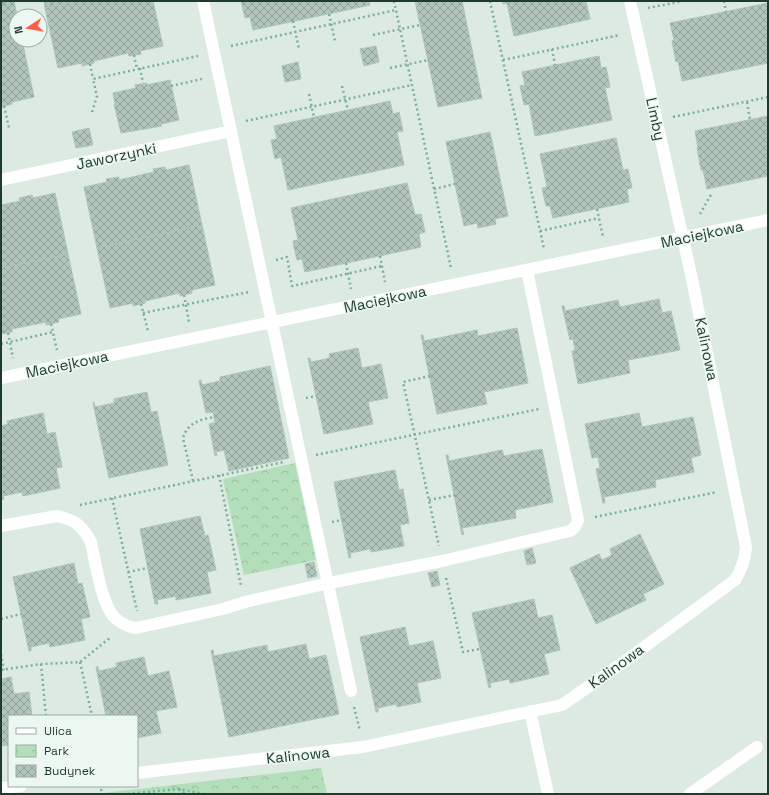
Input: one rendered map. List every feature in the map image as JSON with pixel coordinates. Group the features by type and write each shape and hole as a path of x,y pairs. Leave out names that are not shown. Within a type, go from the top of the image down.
{"street":[{"path":"203,1 351,691"},
{"name":"Limby","path":"630,1 683,238"},
{"name":"Jaworzynki","path":"1,180 231,131"},
{"name":"Maciejkowa","path":"1,378 768,220"},
{"name":"Kalinowa","path":"138,773 363,747 562,705 735,580 744,561 746,547 745,539 683,238"},
{"path":"1,526 57,516 77,523 91,542 106,604 115,619 127,626 136,628 224,609 245,602 329,583 442,561 570,531 576,526 578,520 527,270"},
{"path":"530,711 548,794"},
{"path":"690,794 757,747"},
{"path":"1,788 11,787"}],"path":[{"path":"394,1 452,273"},
{"path":"490,1 545,253"},
{"path":"643,9 669,2 683,1"},
{"path":"724,1 726,12"},
{"path":"224,48 396,10"},
{"path":"329,14 335,41"},
{"path":"293,21 299,49"},
{"path":"373,35 420,25"},
{"path":"503,60 626,34"},
{"path":"552,49 555,65"},
{"path":"134,55 144,83"},
{"path":"93,79 202,55"},
{"path":"390,68 428,60"},
{"path":"90,64 97,96 92,112"},
{"path":"171,86 207,78"},
{"path":"241,122 412,85"},
{"path":"342,86 348,110"},
{"path":"309,94 314,117"},
{"path":"668,118 768,97"},
{"path":"747,102 750,120"},
{"path":"4,106 9,128"},
{"path":"434,189 455,184"},
{"path":"700,214 712,193"},
{"path":"597,209 604,241"},
{"path":"540,231 600,218"},
{"path":"380,256 386,286"},
{"path":"272,261 287,257 292,286 382,266"},
{"path":"346,263 352,293"},
{"path":"143,313 252,291"},
{"path":"184,295 190,326"},
{"path":"141,304 149,335"},
{"path":"51,324 58,354"},
{"path":"1,344 53,332"},
{"path":"8,333 14,363"},
{"path":"430,376 403,382 428,500 464,652 480,649"},
{"path":"77,506 554,405"},
{"path":"192,481 183,438 188,428 196,421 214,417"},
{"path":"219,476 245,602"},
{"path":"578,520 724,491"},
{"path":"428,500 454,495"},
{"path":"112,498 141,627"},
{"path":"128,572 148,568"},
{"path":"1,619 21,614"},
{"path":"1,654 3,670 41,664 80,662 104,642 127,626"},
{"path":"80,662 92,715"},
{"path":"41,664 46,715"},
{"path":"355,709 357,720"},
{"path":"101,789 102,794"},
{"path":"128,794 179,790 204,794"},
{"path":"179,790 185,794"}],"green space":[{"path":"295,463 316,560 244,575 223,479"},
{"path":"321,768 327,794 94,794"}],"building":[{"path":"1,1 14,1 15,8 8,8 8,40 1,41"},
{"path":"44,1 77,1 45,8"},
{"path":"77,1 153,1 163,46 140,51 141,54 129,56 128,53 94,61 94,63 82,66 82,63 58,68 48,22 48,8 45,8"},
{"path":"241,1 369,1 370,5 253,30 250,17 245,18"},
{"path":"415,1 462,1 482,98 438,107"},
{"path":"502,1 586,1 590,19 514,36 507,3 503,4"},
{"path":"768,3 768,63 682,81 678,61 676,62 672,41 674,40 670,23"},
{"path":"8,40 8,48 24,48 34,97 12,102 12,104 1,107 1,41"},
{"path":"376,46 379,62 364,66 360,49"},
{"path":"599,56 601,68 606,67 610,87 605,88 612,120 535,136 529,104 524,105 520,86 525,85 522,72"},
{"path":"298,62 301,79 285,82 282,66"},
{"path":"170,80 179,120 161,124 162,126 121,133 113,93 136,88 135,85 147,83 147,85"},
{"path":"390,101 393,114 399,112 403,131 397,132 404,165 288,190 281,157 275,159 271,140 277,139 274,126"},
{"path":"768,116 768,176 707,189 703,170 701,170 695,131"},
{"path":"89,128 93,145 76,148 72,132"},
{"path":"490,132 508,216 495,219 496,224 478,228 477,223 464,226 446,142"},
{"path":"616,138 623,170 628,169 632,188 627,189 629,202 553,218 550,206 546,206 542,188 547,187 540,154"},
{"path":"189,165 202,225 97,248 84,187 107,182 106,179 119,177 119,180 154,172 153,169 165,167 166,170"},
{"path":"407,183 415,215 421,214 425,232 419,234 421,247 305,272 302,259 297,260 294,247 293,241 298,240 291,208"},
{"path":"55,193 68,254 1,268 1,205 20,201 19,198 32,195 33,198"},
{"path":"202,225 215,285 192,290 192,293 180,296 180,293 145,301 145,303 133,306 133,303 110,308 97,248"},
{"path":"68,254 81,314 58,319 59,322 46,325 46,322 12,329 12,332 1,334 1,268"},
{"path":"659,299 662,313 671,311 680,350 628,360 630,373 578,384 572,351 575,350 573,339 570,340 562,306 564,306 565,311 618,300 620,307"},
{"path":"517,328 528,383 484,392 487,404 437,414 421,335 423,335 424,341 477,330 478,336"},
{"path":"358,348 362,368 381,364 388,398 368,402 373,424 324,434 308,358 310,358 311,362 330,358 329,354"},
{"path":"270,366 289,458 229,471 224,450 216,452 217,455 215,456 209,424 215,423 213,412 206,413 199,381 201,380 202,385 220,381 220,377"},
{"path":"147,392 151,412 157,411 168,465 109,478 93,403 94,402 95,407 114,403 114,399"},
{"path":"43,413 47,434 55,432 62,467 56,468 60,488 23,496 22,492 3,496 4,499 2,500 1,426 8,424 7,421"},
{"path":"639,413 642,427 693,417 701,455 691,458 694,472 655,480 656,487 604,497 605,503 603,503 596,469 600,468 598,457 592,458 585,424"},
{"path":"542,449 553,502 515,510 516,518 462,528 464,534 462,535 446,455 448,455 449,461 502,450 504,456"},
{"path":"395,470 399,490 403,489 409,523 400,525 404,546 371,552 370,549 350,553 351,557 349,558 334,482"},
{"path":"200,516 205,536 208,535 216,570 207,572 211,593 176,600 176,596 157,600 158,604 155,604 140,529"},
{"path":"640,534 664,584 643,594 646,600 596,624 570,568 599,554 602,560 612,555 610,549"},
{"path":"532,548 536,563 527,565 524,551"},
{"path":"314,562 317,576 308,578 305,564"},
{"path":"74,563 78,584 82,583 90,617 81,619 85,640 50,647 49,643 31,647 31,651 29,651 13,577"},
{"path":"437,571 440,585 432,587 428,573"},
{"path":"534,599 538,618 552,615 560,650 544,654 549,674 510,683 509,679 490,683 491,687 489,688 472,613"},
{"path":"405,627 409,646 433,641 441,678 417,683 421,702 397,707 396,704 378,708 378,712 376,712 360,637"},
{"path":"306,644 309,659 326,655 339,714 229,737 211,651 213,650 214,656 267,645 268,652"},
{"path":"144,657 148,676 169,671 177,707 156,711 161,733 138,738 138,715 106,715 96,667 98,667 99,671 117,667 116,663"},
{"path":"11,677 14,694 29,692 32,715 8,715 8,745 1,746 1,679"}]}
